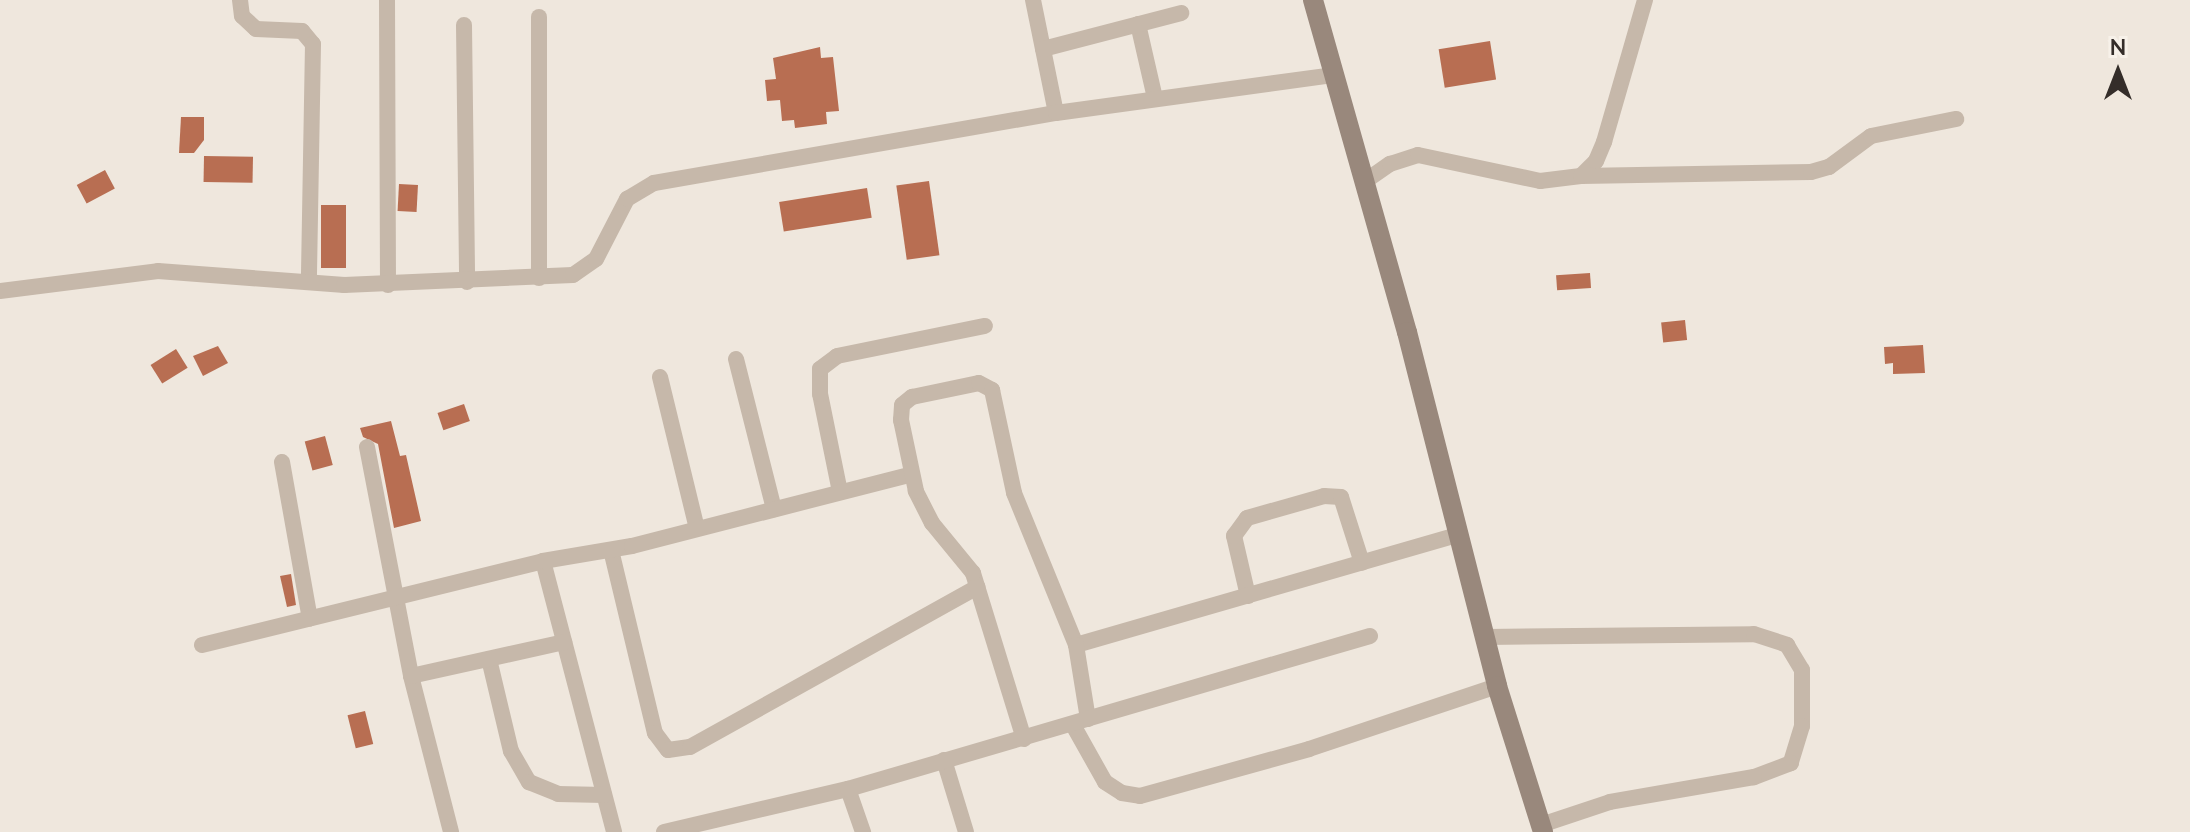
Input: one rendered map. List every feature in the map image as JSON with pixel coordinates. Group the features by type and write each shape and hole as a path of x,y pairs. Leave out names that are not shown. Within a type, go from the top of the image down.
{"street":[{"path":"240,0 249,25 302,31 313,44 309,282"},
{"path":"387,0 388,285"},
{"path":"1033,0 1056,113"},
{"path":"1313,0 1497,686 1542,829 1610,802 1754,777 1791,763 1800,748 1802,670 1787,645 1754,634 1486,637"},
{"path":"1581,176 1596,161 1604,142 1645,0"},
{"path":"1043,49 1181,13"},
{"path":"539,17 539,278"},
{"path":"1138,24 1155,98"},
{"path":"464,25 467,282"},
{"path":"0,291 158,271 388,285 539,278 585,269 627,199 654,183 1056,113 1332,75"},
{"path":"1364,182 1390,164 1418,155 1540,181 1581,176 1811,172 1829,167 1871,136 1956,119"},
{"path":"840,492 820,394 820,369 837,356 985,326"},
{"path":"736,359 774,509"},
{"path":"660,377 697,529"},
{"path":"1024,739 978,587 966,560 927,515 912,474 902,405 912,397 986,385 994,398 1014,493 1076,645 1081,722 1105,782 1122,793 1140,796 1309,749 1497,686"},
{"path":"367,447 411,676 451,832"},
{"path":"282,462 310,619"},
{"path":"202,645 396,600 543,561 611,550 912,474"},
{"path":"1248,596 1234,536 1247,518 1324,496 1341,497 1362,563"},
{"path":"1076,645 1457,535"},
{"path":"611,550 655,733 668,750 690,747 978,587"},
{"path":"543,561 614,832"},
{"path":"664,832 848,789 1370,636"},
{"path":"411,676 564,642"},
{"path":"489,659 511,751 529,782 558,794 604,795"},
{"path":"944,760 966,832"},
{"path":"848,789 863,832"}],"building":[{"path":"1490,41 1496,80 1445,88 1439,49"},
{"path":"820,47 821,58 833,57 839,111 826,112 827,124 795,128 794,120 782,121 780,100 767,101 765,80 776,79 773,58"},
{"path":"181,117 204,117 204,140 194,153 179,153"},
{"path":"204,156 253,157 253,183 204,182"},
{"path":"105,170 115,189 87,204 77,185"},
{"path":"929,181 939,255 907,260 896,186"},
{"path":"399,184 418,185 417,212 398,211"},
{"path":"867,188 872,218 784,232 779,202"},
{"path":"321,205 346,205 346,268 321,268"},
{"path":"1590,273 1591,288 1557,290 1556,275"},
{"path":"1685,320 1687,340 1663,342 1661,323"},
{"path":"1923,345 1925,373 1893,374 1893,363 1885,364 1884,347"},
{"path":"218,346 228,363 203,376 193,356"},
{"path":"176,349 188,368 162,384 151,365"},
{"path":"464,404 470,421 443,430 438,413"},
{"path":"391,421 400,456 406,455 421,521 394,528 378,444 363,437 360,428"},
{"path":"325,436 333,465 312,470 305,441"},
{"path":"291,574 296,605 287,607 280,576"},
{"path":"365,711 373,744 356,748 348,715"}]}
